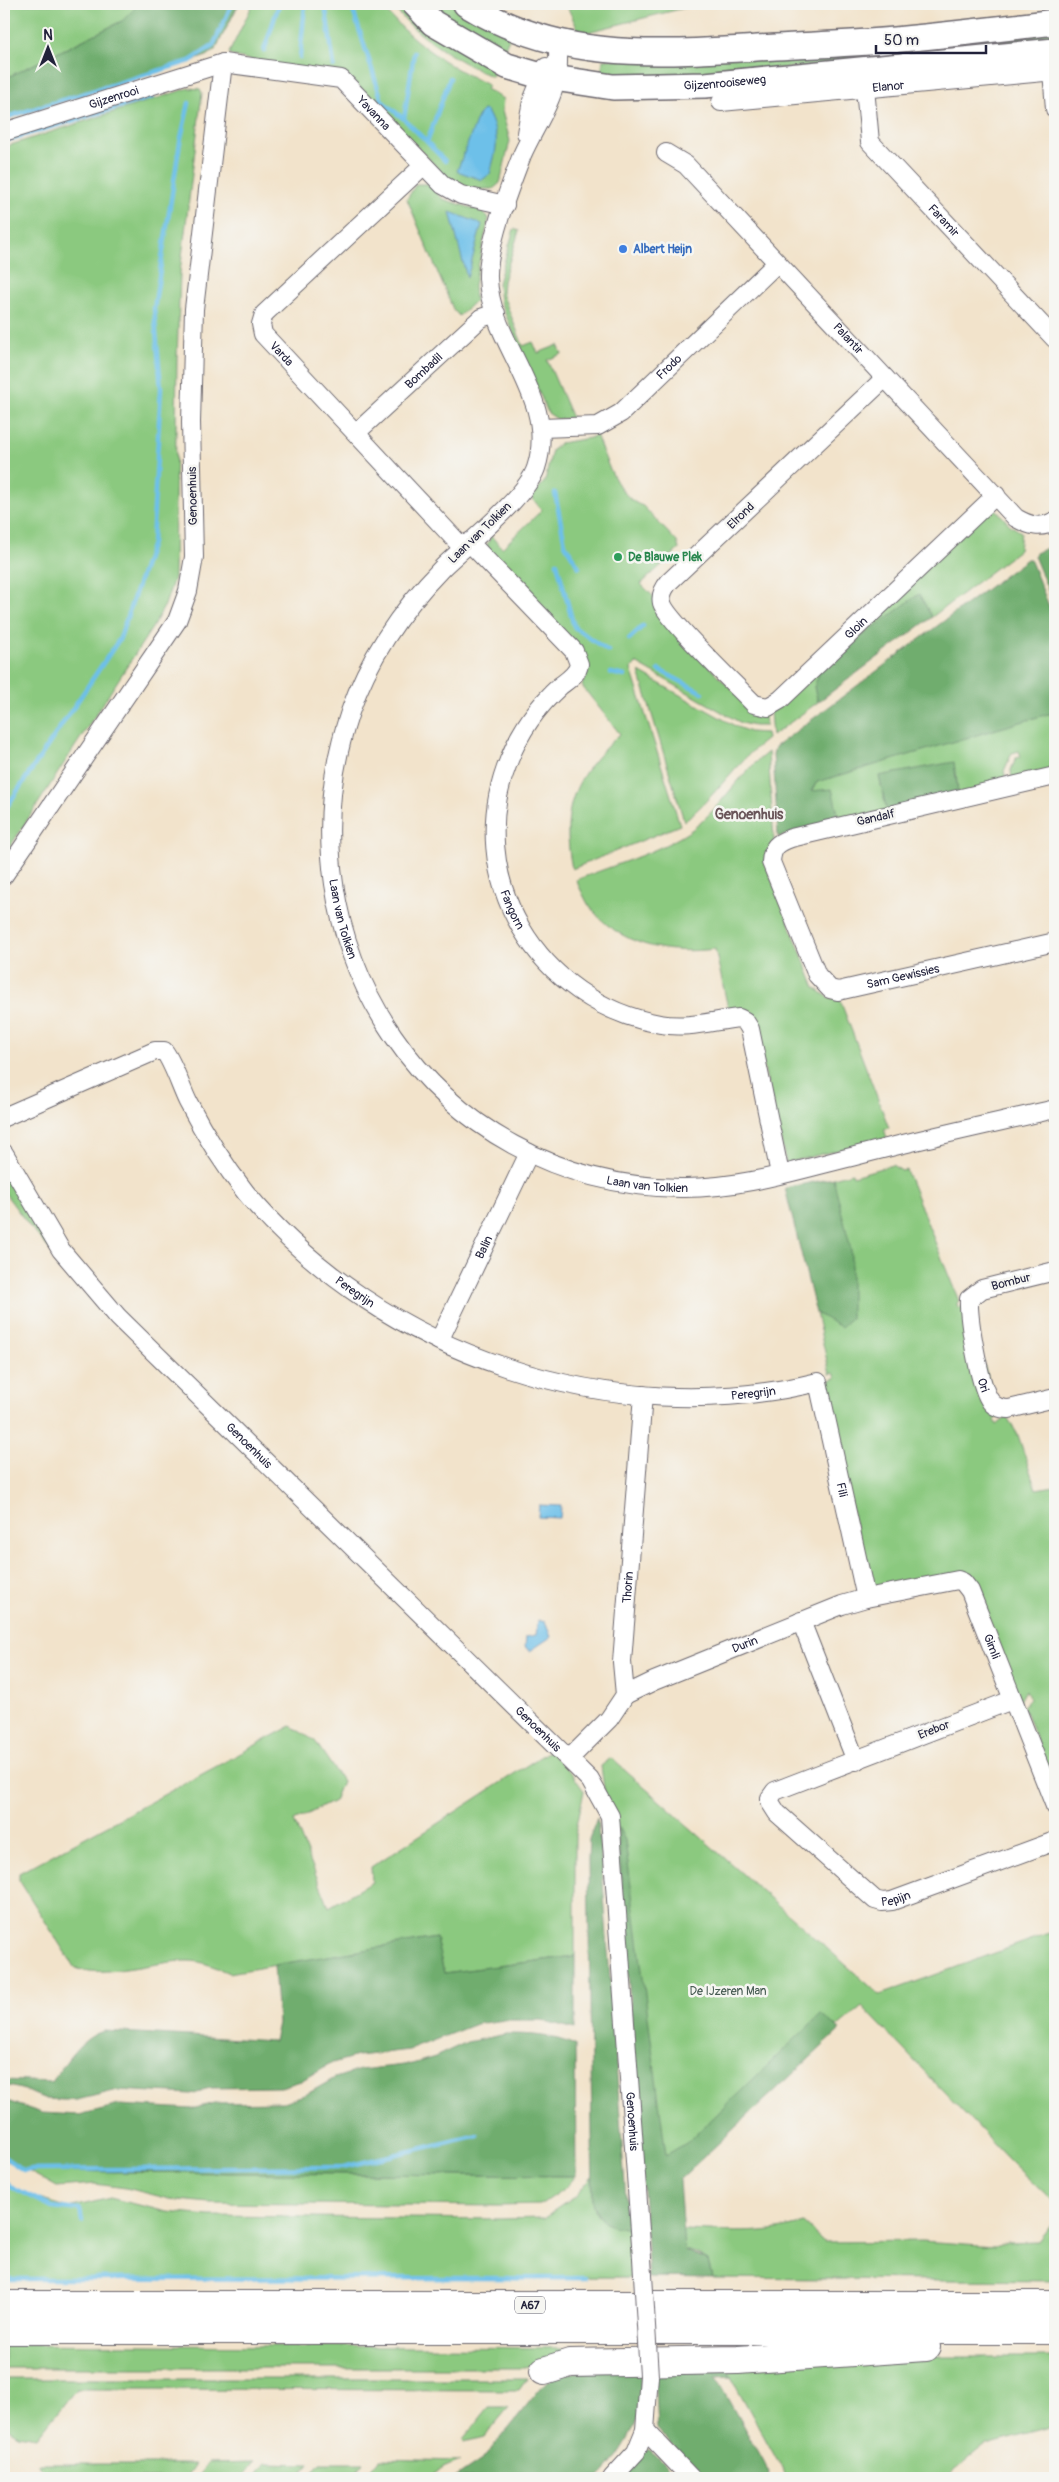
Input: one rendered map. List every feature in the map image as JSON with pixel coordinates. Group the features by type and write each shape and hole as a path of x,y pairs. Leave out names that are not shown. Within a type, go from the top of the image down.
{"highway":[{"name":"A67","path":"4,2305 1055,2305"},
{"name":"A67","path":"4,2330 1055,2330"},
{"name":"A67","path":"544,2371 570,2363 738,2360 972,2345 1055,2330"}],"main road":[{"name":"Gijzenrooiseweg","path":"415,4 433,22 507,66 549,77 613,87 706,85 1054,64"},
{"path":"466,4 521,32 558,43 601,51 695,53 881,41 1055,22"}],"street":[{"name":"Laan van Tolkien","path":"558,43 549,77 490,253 487,273 489,293 496,313 536,408 542,428 537,466 527,488 466,545 402,614 380,648 361,684 343,736 336,766 329,835 332,875 336,902 353,961 369,998 386,1028 437,1090 487,1129 530,1153 551,1163 594,1177 658,1187 720,1186 780,1174 1055,1109"},
{"name":"Gijzenrooi","path":"4,132 223,63"},
{"name":"Yavanna","path":"223,63 341,79 443,185 461,195 505,205"},
{"name":"Genoenhuis","path":"4,876 177,621 188,591 194,557 191,422 194,309 223,63"},
{"name":"Elanor","path":"722,102 865,88 1054,64"},
{"path":"1054,64 1055,109"},
{"name":"Faramir","path":"865,88 870,142 1055,339"},
{"name":"Palantir","path":"666,153 686,165 1016,518 1030,526 1046,526 1055,521"},
{"name":"Varda","path":"423,166 264,314 261,324 263,334 356,433 466,545"},
{"name":"Frodo","path":"542,428 598,426 621,413 777,263"},
{"name":"Bombadil","path":"356,433 481,318 496,313"},
{"name":"Elrond","path":"714,662 667,613 662,602 665,588 884,378"},
{"name":"Gloin","path":"714,662 754,704 764,708 775,704 996,496"},
{"name":"Fangorn","path":"466,545 574,651 579,664 576,672 531,717 514,746 502,781 496,815 496,848 502,885 514,916 530,944 554,972 600,1004 636,1019 661,1025 695,1026 739,1018 745,1021 750,1029 780,1174"},
{"name":"Gandalf","path":"794,919 771,862 772,852 777,843 791,838 1055,776"},
{"name":"Sam Gewissies","path":"794,919 817,975 830,988 838,991 1055,942"},
{"name":"Peregrijn","path":"4,1117 155,1051 164,1051 190,1104 221,1158 246,1192 268,1217 290,1239 344,1284 396,1318 439,1341 517,1372 574,1387 643,1395 734,1396 818,1382"},
{"name":"Balin","path":"439,1341 530,1153"},
{"name":"Genoenhuis","path":"4,1154 61,1250 118,1317 570,1758 590,1780 610,1816 649,2376 645,2430 636,2452 612,2478"},
{"name":"Bombur","path":"969,1299 982,1289 1055,1271"},
{"name":"Ori","path":"969,1299 968,1317 986,1392 992,1404 1003,1409 1009,1409 1055,1398"},
{"name":"Fili","path":"818,1382 866,1598"},
{"name":"Thorin","path":"625,1695 622,1662 643,1395"},
{"name":"Gimli","path":"866,1598 944,1582 963,1582 970,1591 1055,1806"},
{"name":"Durin","path":"625,1695 654,1681 802,1621 866,1598"},
{"path":"802,1621 856,1761"},
{"path":"570,1758 609,1719 625,1695"},
{"name":"Erebor","path":"770,1798 776,1792 1012,1700"},
{"name":"Pepijn","path":"770,1798 770,1802 778,1813 876,1900 882,1902 892,1901 1055,1840"},
{"path":"645,2430 691,2478"}],"green space":[{"path":"4,4 139,4 122,21 4,79"},
{"path":"139,4 239,4 215,50 207,56 4,120 4,79 122,21"},
{"path":"253,4 380,4 429,51 457,69 488,85 486,89 503,99 502,111 510,141 500,183 493,189 482,189 481,193 454,185 357,85 233,56 229,53"},
{"path":"391,4 402,4 495,70 492,77 464,63 424,37"},
{"path":"424,4 457,4 512,32 502,54"},
{"path":"566,4 700,4 580,34"},
{"path":"1055,25 1055,45 922,59 600,80 603,60"},
{"path":"189,88 200,89 202,93 180,273 174,578 165,605 152,628 4,856 4,147"},
{"path":"416,184 428,184 443,199 481,211 489,218 474,285 475,301 459,316 453,309 407,199"},
{"path":"514,229 519,231 503,281 502,293 523,346 533,342 538,353 558,345 562,354 547,360 572,418 557,419 548,413 500,302 498,283"},
{"path":"596,435 608,465 626,495 634,502 643,506 677,542 679,549 641,584 655,598 655,609 658,615 750,708 765,713 766,726 741,723 636,663 631,669 680,825 572,869 568,828 574,794 591,764 620,734 582,686 587,670 586,662 489,550 487,545 491,536 502,548 542,510 531,497 545,481 552,450 560,443 590,438"},
{"path":"993,506 1010,525 1021,532 1019,550 932,617 919,595 814,687 818,702 772,736 770,712"},
{"path":"1055,545 1055,603 1034,556 1037,552"},
{"path":"1027,559 1030,559 1055,621 1055,715 1048,714 817,782 811,791 832,789 840,822 778,837 773,754 775,747"},
{"path":"919,594 932,617 818,702 814,687 822,666"},
{"path":"639,672 737,727 750,732 766,733 767,739 745,758 706,801 684,821"},
{"path":"1048,713 1055,715 1055,771 1012,782 1011,770 1016,758 1021,757 1019,751 1012,753 1004,771 1007,783 958,794 956,772 879,776 887,811 840,822 811,792 817,782"},
{"path":"768,752 774,840 765,863 815,988 828,997 840,1000 889,1128 884,1129 887,1138 786,1163 752,1016 728,1008 715,949 698,951 662,948 629,938 614,930 600,918 588,904 576,880 657,849 687,833 708,815 749,769"},
{"path":"954,762 958,794 887,811 879,776"},
{"path":"892,1165 902,1171 906,1170 959,1301 957,1303 958,1308 963,1305 1001,1414 995,1420 997,1425 1007,1417 1018,1435 1036,1489 1055,1486 1055,1788 1023,1706 1030,1699 1026,1690 1020,1701 978,1594 983,1591 979,1583 973,1585 966,1573 875,1591 869,1581 821,1383 836,1378 834,1373 830,1374 816,1313 821,1316 833,1178 852,1173 853,1176"},
{"path":"4,1167 59,1260 30,1227 4,1192"},
{"path":"833,1178 851,1249 851,1318 841,1327 816,1313 785,1188"},
{"path":"291,1726 315,1741 342,1781 334,1801 294,1821 329,1907 372,1882 371,1867 549,1751 572,1774 584,1791 575,1835 575,1956 444,1973 436,1938 229,1973 205,1963 194,1961 113,1971 85,1970 74,1967 19,1880 19,1873"},
{"name":"De IJzeren Man","path":"611,1758 880,1995 1055,1931 1055,2204 1010,2161 862,2006 655,2179 601,1766"},
{"path":"597,1818 628,2228 609,2225 598,2215 593,2202 588,1860 589,1839"},
{"path":"618,1827 625,1840 666,2155 688,2142 821,2014 840,2030 679,2180 684,2250 708,2260 712,2278 649,2277"},
{"path":"436,1938 444,1973 575,1956 575,2029 541,2020 505,2020 476,2024 409,2050 357,2056 329,2064 301,2081 281,2087 210,2088 191,2094 118,2090 77,2100 63,2100 46,2099 21,2089 4,2085 4,2080 52,2082 68,2059 81,2045 96,2034 104,2031 274,2041 278,2023 274,1965"},
{"path":"506,2034 541,2036 575,2045 576,2176 28,2171 4,2160 4,2100 42,2113 79,2115 119,2105 192,2109 214,2103 283,2102 307,2094 335,2078 360,2070 412,2064 435,2057 467,2042"},
{"path":"28,2171 576,2176 566,2187 540,2205 499,2206 209,2203 170,2199 126,2188 95,2184 57,2187"},
{"path":"592,2176 596,2213 607,2223 628,2228 631,2277 4,2280 4,2184 29,2196 69,2208 110,2198 168,2212 209,2216 499,2219 544,2218 575,2197"},
{"path":"1055,2219 1055,2281 712,2278 708,2260 696,2253 684,2250 682,2230 758,2231 773,2230 803,2223 824,2242 923,2241 994,2246 1007,2242 1038,2241"},
{"path":"4,2344 568,2348 568,2358 524,2368 4,2368"},
{"path":"873,2357 1055,2357 1055,2426 987,2444 945,2478 787,2478 725,2366"},
{"path":"725,2366 731,2377 716,2378 769,2472 768,2478 703,2478 657,2429 654,2368"},
{"path":"640,2367 641,2402 637,2421 623,2448 605,2473 599,2478 455,2478 483,2459 544,2384 557,2374"},
{"path":"4,2379 527,2379 519,2390 76,2389 37,2438 18,2435 4,2426"},
{"path":"489,2407 509,2407 484,2437 464,2442 463,2439"},
{"path":"641,2450 650,2450 677,2478 625,2478 636,2464"},
{"path":"380,2459 460,2461 422,2478 364,2478"},
{"path":"254,2462 242,2478 197,2478 209,2463"},
{"path":"265,2463 309,2464 298,2478 253,2478"},
{"path":"320,2463 364,2463 353,2478 308,2478"},
{"path":"37,2464 195,2464 185,2478 50,2478"}],"water":[{"path":"483,110 487,111 491,120 496,135 496,142 490,174 482,180 457,171 479,114"},
{"path":"450,212 482,224 467,278"},
{"path":"539,1505 561,1506 560,1518 538,1517"},
{"path":"538,1620 545,1622 551,1637 530,1651 525,1647 526,1637 536,1635"}],"waterway":[{"path":"4,118 190,61 213,46 232,4"},
{"path":"264,51 279,4"},
{"path":"300,57 305,4"},
{"path":"325,4 334,66"},
{"path":"351,4 382,101 404,119"},
{"path":"414,53 404,119 427,142"},
{"path":"445,161 427,142 450,78"},
{"path":"4,141 152,97"},
{"path":"4,811 120,638 152,543 161,388 154,309 180,142 189,103"},
{"path":"555,493 565,544 579,567"},
{"path":"557,563 574,627 608,651"},
{"path":"629,639 643,626"},
{"path":"659,670 703,693"},
{"path":"611,673 625,676"},
{"path":"4,2157 23,2170 343,2167 478,2135"},
{"path":"4,2183 52,2207 80,2210 82,2221"},
{"path":"4,2279 585,2278"}],"place":[{"name":"Albert Heijn","path":"623,249"},
{"name":"De Blauwe Plek","path":"618,557"}],"district":[{"name":"Genoenhuis","path":"749,814"}]}
